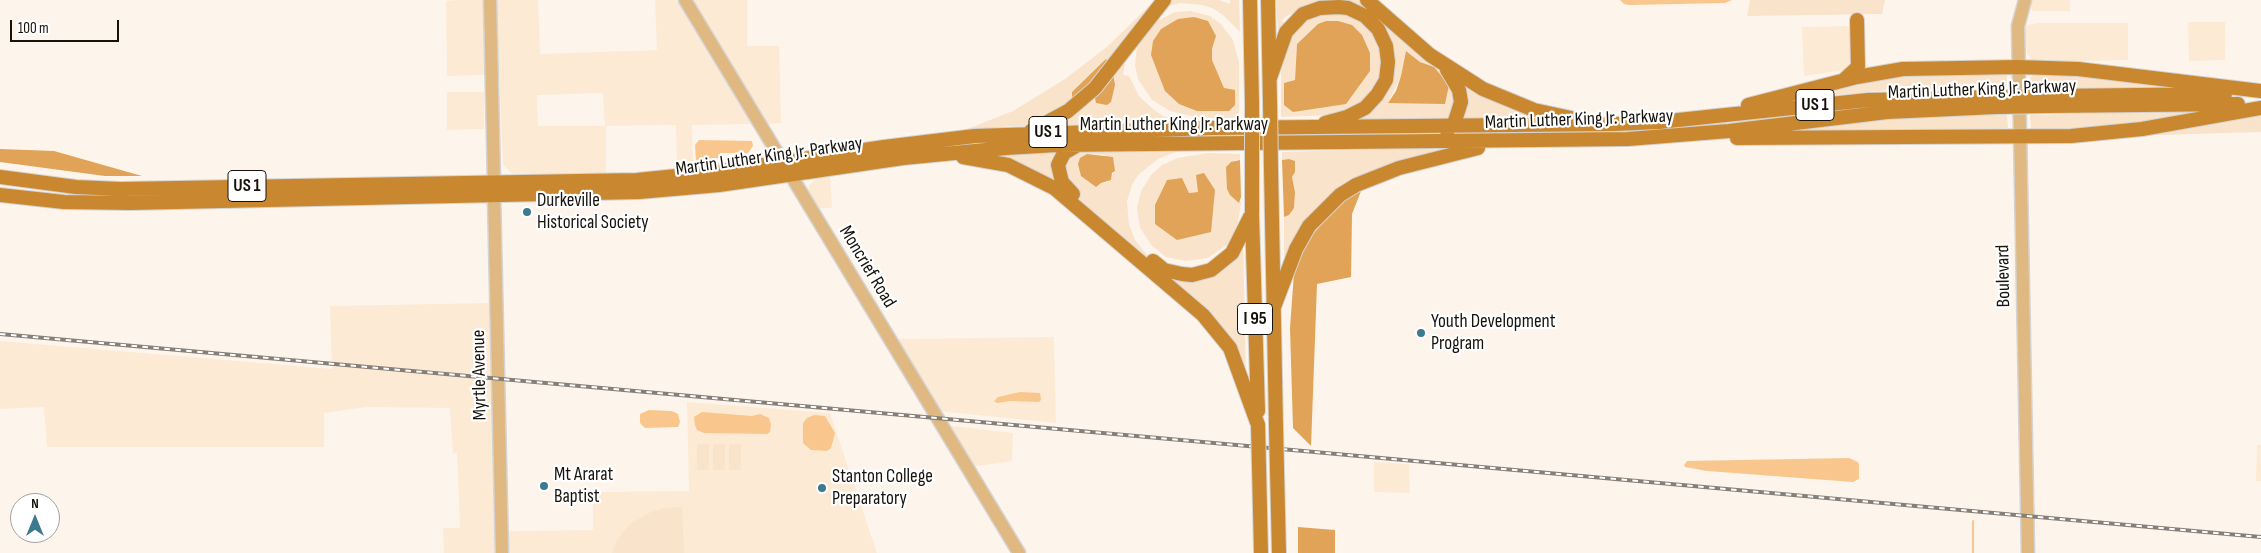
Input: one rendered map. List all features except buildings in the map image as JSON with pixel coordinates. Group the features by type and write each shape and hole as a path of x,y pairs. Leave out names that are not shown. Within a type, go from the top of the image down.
{"highway":[{"path":"1027,133 1068,111 1094,88 1164,0"},
{"name":"I 95","path":"1250,0 1252,213 1261,553"},
{"name":"I 95","path":"1268,0 1279,553"},
{"path":"1367,0 1445,68 1459,90 1460,109 1452,127 1441,134 1413,142"},
{"path":"1270,78 1286,32 1296,19 1311,10 1339,6 1357,12 1378,29 1386,46 1388,62 1386,80 1377,95 1364,108 1337,120 1283,129"},
{"path":"1844,80 1858,66 1857,20"},
{"path":"1430,55 1483,89 1517,104 1548,114 1614,124"},
{"path":"1659,122 1766,101 1873,73 1903,69 2018,67 2112,72 2261,93"},
{"name":"Martin Luther King Jr. Parkway","path":"785,169 932,140 1027,133 1614,124 1659,122 1868,100 1996,102 2261,93"},
{"name":"Martin Luther King Jr. Parkway","path":"2049,101 2261,106"},
{"name":"Martin Luther King Jr. Parkway","path":"0,195 40,200 94,203 494,189 785,169 981,149 1057,145 1517,142 1657,137 1729,132 1887,112 1996,102"},
{"path":"1657,137 2071,136 2120,132 2261,106"},
{"path":"1054,188 1051,166 1053,152 1057,145 1072,131"},
{"path":"1274,307 1296,249 1309,226 1340,195 1356,185 1399,168 1467,150 1517,142"},
{"path":"1078,145 1069,150 1060,159 1058,165 1062,182 1068,190 1164,270 1192,275 1211,270 1232,254 1252,213"},
{"path":"903,158 964,157 997,162 1027,172 1054,188 1212,324 1234,356 1258,425"},
{"name":"Martin Luther King Jr. Parkway","path":"0,177 45,184 120,188 494,189"},
{"path":"0,181 45,184"}],"main road":[{"name":"Myrtle Avenue","path":"490,0 502,553"},
{"name":"Moncrief Road","path":"685,0 785,169 1019,553"},
{"name":"Boulevard","path":"2024,0 2018,26 2018,67 2028,553"}],"shaded area":[{"path":"484,0 484,75 447,76 446,1"},
{"path":"496,0 538,0 540,54 657,50 655,0 676,0 751,124 692,125 693,167 677,168 676,125 606,126 606,173 512,174 503,164","holes":["603,93 605,126 538,126 537,95"]},
{"path":"692,0 747,0 747,46 779,46 781,123 769,124 764,121"},
{"path":"1155,0 1219,0 1230,4 1230,0 1239,0 1240,32 1223,15 1212,8 1180,3 1165,7 1128,47 1123,75 1129,76 1139,96 1153,109 1163,116 1184,123 1012,126 962,131 1013,111 1065,79 1108,46"},
{"path":"1276,0 1363,0 1446,75 1456,98 1450,119 1352,120 1387,82 1374,18 1306,6 1282,20 1285,26 1278,31","holes":["1406,51 1420,62 1388,103 1401,76"]},
{"path":"1620,0 1732,0 1725,3 1629,5 1624,4"},
{"path":"1750,0 1885,0 1882,14 1747,16"},
{"path":"2030,0 2070,0 2070,11 2033,11 2030,8"},
{"path":"1191,11 1210,16 1221,24 1233,40 1239,62 1239,118 1201,118 1170,111 1152,100 1138,79 1135,66 1137,46 1153,23 1175,12","holes":["1216,36 1212,49 1212,60 1224,88 1159,73 1151,55"]},
{"path":"1324,11 1354,15 1372,29 1384,58 1378,85 1356,107 1332,115 1281,117 1281,71 1285,44 1301,22","holes":["1318,24 1295,79 1297,44","1294,80 1284,105 1284,83"]},
{"path":"1194,17 1208,21 1216,36 1212,49 1212,60 1224,88 1235,90 1235,105 1229,111 1197,111 1179,104 1165,91 1151,55 1153,41 1161,29 1178,19"},
{"path":"1326,21 1338,21 1352,25 1362,35 1370,53 1370,71 1346,104 1293,112 1284,105 1284,83 1295,80 1297,44 1318,24"},
{"path":"2188,22 2225,22 2225,60 2189,61"},
{"path":"2038,23 2128,23 2128,60 2033,62 2027,53 2024,29 2027,25"},
{"path":"1850,26 1854,59 1851,69 1804,76 1802,27"},
{"path":"1406,51 1420,62 1434,67 1449,85 1445,104 1388,103 1396,91"},
{"path":"1106,59 1112,68 1115,85 1111,102 1107,105 1096,103 1094,93 1075,102 1072,98 1072,92"},
{"path":"2061,72 2199,87 2031,88 2030,78 2033,75"},
{"path":"1881,73 2002,73 2007,76 2006,89 1891,90 1812,97 1769,104"},
{"path":"1459,82 1543,117 1458,121"},
{"path":"447,92 484,92 484,129 447,130"},
{"path":"2228,109 2127,127 2031,130 2030,115"},
{"path":"2007,115 2008,128 1786,133 1880,119"},
{"path":"2247,116 2261,116 2261,132 2128,136"},
{"path":"699,140 752,141 753,146 748,153 720,153 720,158 696,161 695,145"},
{"path":"1446,147 1446,150 1347,186 1284,269 1284,217 1289,215 1294,208 1295,192 1292,177 1295,172 1294,161 1289,159 1282,160 1282,152"},
{"path":"0,149 54,151 142,176 105,176 0,162"},
{"path":"1181,150 1158,159 1138,175 1132,185 1127,201 1129,224 1135,240 1149,257 1184,270 1211,266 1243,233 1246,381 1232,345 1080,202 986,155 1036,151","holes":["1087,154 1105,155 1115,171 1108,182 1101,183 1096,187 1085,178"]},
{"path":"1208,153 1240,154 1240,160 1235,160 1227,178 1227,186 1239,202 1241,202 1237,229 1228,244 1208,258 1186,261 1166,257 1152,246 1140,228 1137,208 1141,191 1151,175 1162,165 1178,158","holes":["1182,178 1189,193 1198,192 1155,205"]},
{"path":"1087,154 1113,157 1115,171 1112,173 1111,180 1101,183 1096,187 1081,176 1078,164 1080,158"},
{"path":"1289,159 1295,161 1295,172 1292,177 1295,192 1294,208 1289,215 1284,217 1282,160"},
{"path":"1240,160 1241,197 1239,203 1230,195 1227,189 1226,167 1231,162"},
{"path":"1204,173 1215,190 1211,232 1177,240 1155,224 1155,205 1167,180 1182,178 1189,193 1198,192 1196,175"},
{"path":"830,175 832,208 817,208 808,193 809,186 817,178"},
{"path":"1363,186 1352,214 1351,277 1317,284 1311,446 1293,428 1290,328 1294,273 1308,240 1337,206"},
{"path":"490,303 496,553 444,553 443,528 460,528 457,453 453,453 450,408 367,407 324,413 324,447 47,447 44,407 0,409 0,341 332,369 330,306"},
{"path":"1054,337 1056,423 938,411 891,339"},
{"path":"1020,392 1040,393 1041,400 1039,402 1010,401 997,403 994,401 998,397"},
{"path":"687,402 830,413 877,553 508,553 508,531 593,530 593,492 689,491"},
{"path":"649,410 672,411 678,414 680,422 678,427 645,428 640,423 640,414"},
{"path":"702,412 752,416 760,414 769,418 770,432 767,434 704,433 697,430 694,417"},
{"path":"814,415 825,416 835,433 831,448 827,451 811,450 803,443 803,423 807,418"},
{"path":"945,425 1013,433 1012,461 971,467"},
{"path":"697,444 709,444 709,470 697,470"},
{"path":"713,444 725,444 725,470 713,470"},
{"path":"729,444 741,444 741,470 729,470"},
{"path":"2257,445 2261,445 2261,481 2256,481"},
{"path":"1849,458 1858,462 1859,465 1859,479 1853,482 1707,471 1685,467 1684,465 1687,461"},
{"path":"1374,462 1409,464 1410,493 1374,492"},
{"path":"682,507 684,553 612,553 617,540 630,524 651,512 665,508"},
{"path":"1298,527 1335,530 1335,553 1298,553"}],"waterway":[{"path":"1973,521 1973,553"}],"railway":[{"path":"0,334 2261,537"}],"place":[{"name":"Durkeville Historical Society","path":"527,212"},
{"name":"Youth Development Program","path":"1421,333"},
{"name":"Mt Ararat Baptist","path":"544,486"},
{"name":"Stanton College Preparatory","path":"822,488"}]}
